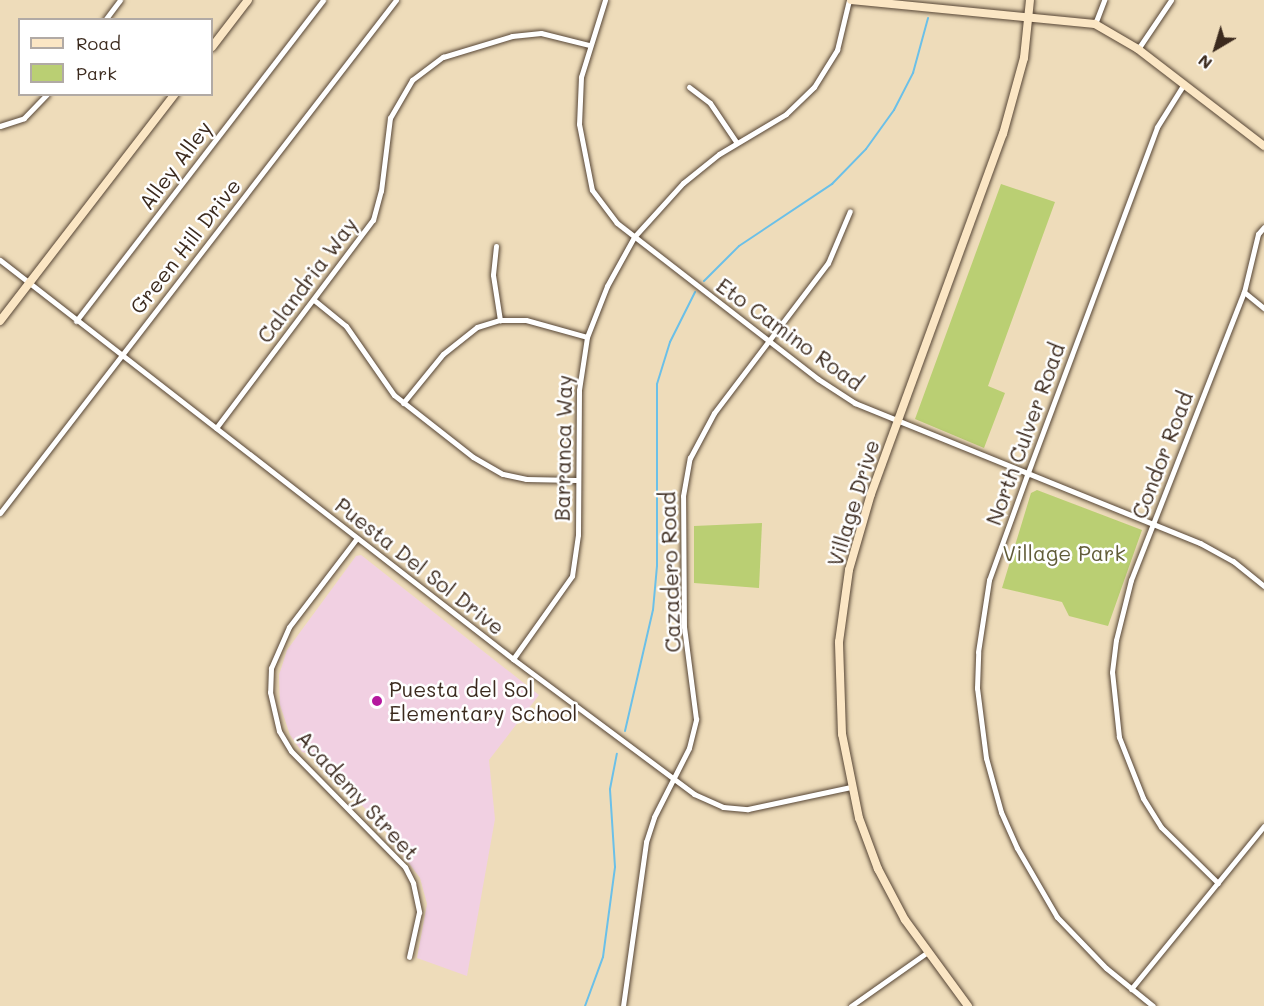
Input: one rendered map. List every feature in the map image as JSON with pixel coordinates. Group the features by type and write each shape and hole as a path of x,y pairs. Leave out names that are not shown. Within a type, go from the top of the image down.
{"main road":[{"path":"213,46 248,0"},
{"path":"850,0 1095,24 1138,49 1264,146"},
{"name":"Village Drive","path":"968,1006 926,953 878,868 851,787 838,684 844,603 857,539 1003,134 1024,58 1030,0"},
{"path":"0,321 173,96"}],"street":[{"path":"106,18 120,0"},
{"name":"Alley Alley","path":"76,321 323,0"},
{"name":"Green Hill Drive","path":"0,513 396,0"},
{"name":"Eto Camino Road","path":"605,0 589,45 579,99 586,175 602,206 634,237 838,393 898,422 1217,552 1264,586"},
{"name":"Barranca Way","path":"513,659 572,576 578,535 576,480 579,390 587,337 607,286 634,237 683,183 737,143 786,114 814,87 837,50 850,0"},
{"path":"1095,24 1104,0"},
{"path":"1138,49 1171,0"},
{"name":"Calandria Way","path":"216,428 373,220 381,191 390,118 401,93 423,69 463,50 526,34 565,37 589,45"},
{"name":"North Culver Road","path":"1153,1006 1078,941 1037,888 1001,812 986,758 977,688 981,621 989,580 1157,128 1184,84"},
{"path":"689,87 710,102 737,143"},
{"path":"0,126 24,118 45,96"},
{"name":"Cazadero Road","path":"624,1006 646,842 654,817 675,779 694,734 697,707 684,627 685,477 705,426 828,263 850,211"},
{"name":"Condor Road","path":"1218,883 1161,828 1143,798 1119,737 1113,703 1116,640 1131,580 1244,292 1258,234 1264,227"},
{"path":"496,246 493,274 500,321"},
{"name":"Puesta Del Sol Drive","path":"0,260 28,285 122,355 513,659 708,802 736,809 851,787"},
{"path":"1244,292 1264,308"},
{"path":"314,300 346,326 388,388 473,458 503,474 526,479 576,480"},
{"path":"404,403 456,341 477,327 500,321 526,320 587,337"},
{"name":"Academy Street","path":"357,538 289,627 272,668 270,692 279,731 291,751 393,852 409,875 419,912 409,957"},
{"path":"1131,988 1264,826"},
{"path":"851,1006 926,953"}],"shaded area":[{"path":"361,555 539,695 489,760 495,819 467,976 417,958 427,904 420,878 376,819 309,754 302,752 290,735 280,705 279,675 287,650 356,556"}],"green space":[{"path":"1001,184 1055,202 988,386 1005,393 984,448 915,419"},
{"name":"Village Park","path":"1037,490 1142,530 1108,626 1069,616 1062,602 1002,588 1031,493"},
{"path":"762,523 759,588 694,583 694,526"}],"waterway":[{"path":"704,281 739,246 832,184 866,149 894,110 913,73 928,18"},
{"path":"625,731 653,610 657,566 657,384 670,342 695,292"},
{"path":"585,1006 603,957 615,867 610,789 617,754"}],"place":[{"name":"Puesta del Sol Elementary School","path":"377,701"}]}
